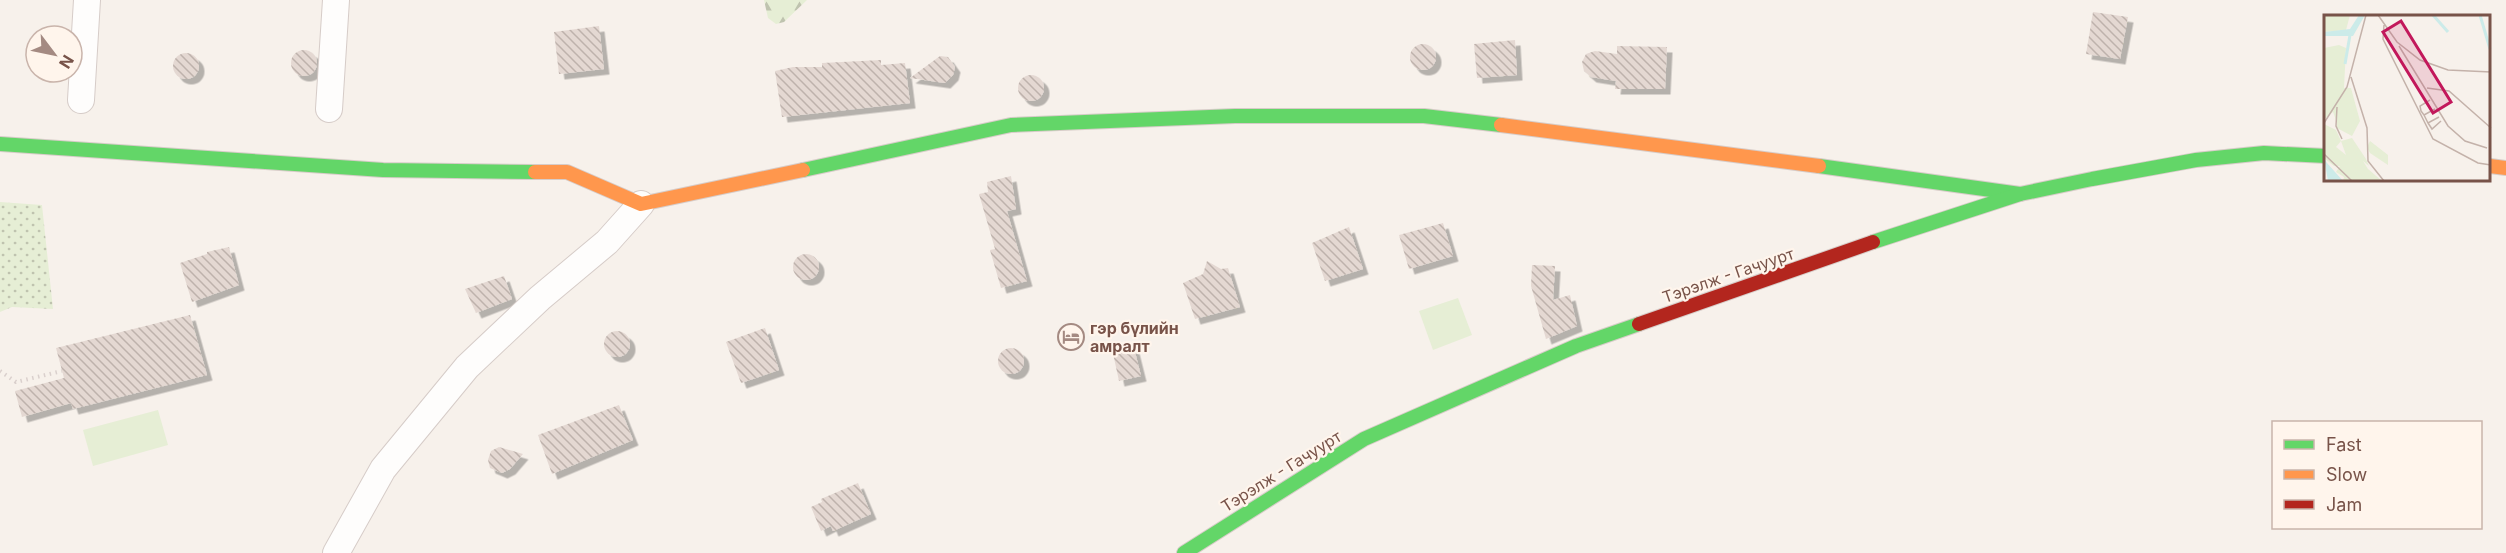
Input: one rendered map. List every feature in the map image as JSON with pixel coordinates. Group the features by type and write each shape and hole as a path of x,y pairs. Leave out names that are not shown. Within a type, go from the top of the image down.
{"street":[{"path":"81,100 87,0"},
{"path":"329,109 336,0"},
{"path":"0,144 382,170 567,172 641,204 1011,124 1235,117 1424,116 1617,138 2020,194"},
{"name":"Тэрэлж - Гачуурт","path":"1184,553 1364,439 1576,346 1839,253 2020,194 2196,160 2264,153 2324,156"},
{"path":"2491,166 2506,168"},
{"path":"336,553 382,468 466,367 540,298 607,242 641,204"}],"path":[{"path":"0,371 16,382 62,371"}],"green space":[{"path":"764,0 807,0 784,22 776,24 768,18"},
{"path":"0,202 42,205 53,309 12,307 0,312"},
{"path":"1458,298 1472,335 1433,350 1419,311"},
{"path":"158,410 168,445 93,466 83,430"}],"building":[{"path":"2093,12 2128,17 2120,59 2086,54"},
{"path":"599,26 604,69 559,74 554,32"},
{"path":"1515,40 1517,75 1477,78 1474,44"},
{"path":"1423,44 1432,48 1436,57 1432,66 1423,70 1414,66 1410,57 1414,48"},
{"path":"1617,46 1667,47 1665,89 1615,89 1616,81 1591,77 1584,71 1582,62 1586,54 1595,51 1617,54"},
{"path":"304,50 313,54 317,63 313,72 304,76 295,72 291,63 295,54"},
{"path":"186,53 195,57 199,66 195,75 186,79 177,75 173,66 177,57"},
{"path":"940,56 948,57 955,67 953,75 945,83 910,78"},
{"path":"881,60 881,65 905,63 910,103 782,117 775,71 793,67 822,67 822,63"},
{"path":"1031,75 1040,79 1044,88 1040,97 1031,101 1022,97 1018,88 1022,79"},
{"path":"1011,176 1016,209 1007,211 1027,281 1001,288 990,250 995,249 979,194 988,192 987,182"},
{"path":"1443,223 1453,256 1409,269 1399,235"},
{"path":"1349,227 1363,269 1325,281 1312,243"},
{"path":"229,247 239,285 192,302 180,263 207,254 207,252"},
{"path":"806,254 815,258 819,267 815,276 806,280 797,276 793,267 797,258"},
{"path":"1207,261 1221,269 1228,268 1240,307 1195,319 1183,283 1203,274"},
{"path":"1532,265 1555,266 1553,300 1570,295 1577,326 1546,339 1531,286"},
{"path":"504,276 512,299 476,313 465,289"},
{"path":"190,315 207,375 73,409 71,403 22,417 15,391 64,378 56,348"},
{"path":"765,328 779,370 741,383 726,342"},
{"path":"617,331 626,335 630,344 626,353 617,357 608,353 604,344 608,335"},
{"path":"1133,344 1141,376 1119,381 1112,349"},
{"path":"1011,348 1020,352 1024,361 1020,370 1011,374 1002,370 998,361 1002,352"},
{"path":"619,405 633,440 552,474 538,435"},
{"path":"499,447 523,454 510,469 502,473 490,468 488,460 491,451"},
{"path":"858,483 871,514 833,531 831,526 821,531 811,507 822,502 821,499"}],"traffic: fast":[{"path":"803,170 1011,125 1235,116 1424,116 1501,125"},
{"path":"0,144 383,170 535,172"},
{"path":"1873,242 2020,194 2092,179 2196,160 2264,153 2324,156"},
{"path":"1819,166 2020,194"},
{"path":"1184,553 1364,439 1576,346 1639,324"}],"traffic: slow":[{"path":"1501,125 1819,166"},
{"path":"2491,166 2506,168"},
{"path":"535,172 567,172 641,204 803,170"}],"traffic: jam":[{"path":"1639,324 1873,242"}],"place":[{"name":"гэр бүлийн амралт","path":"1071,337"}]}
